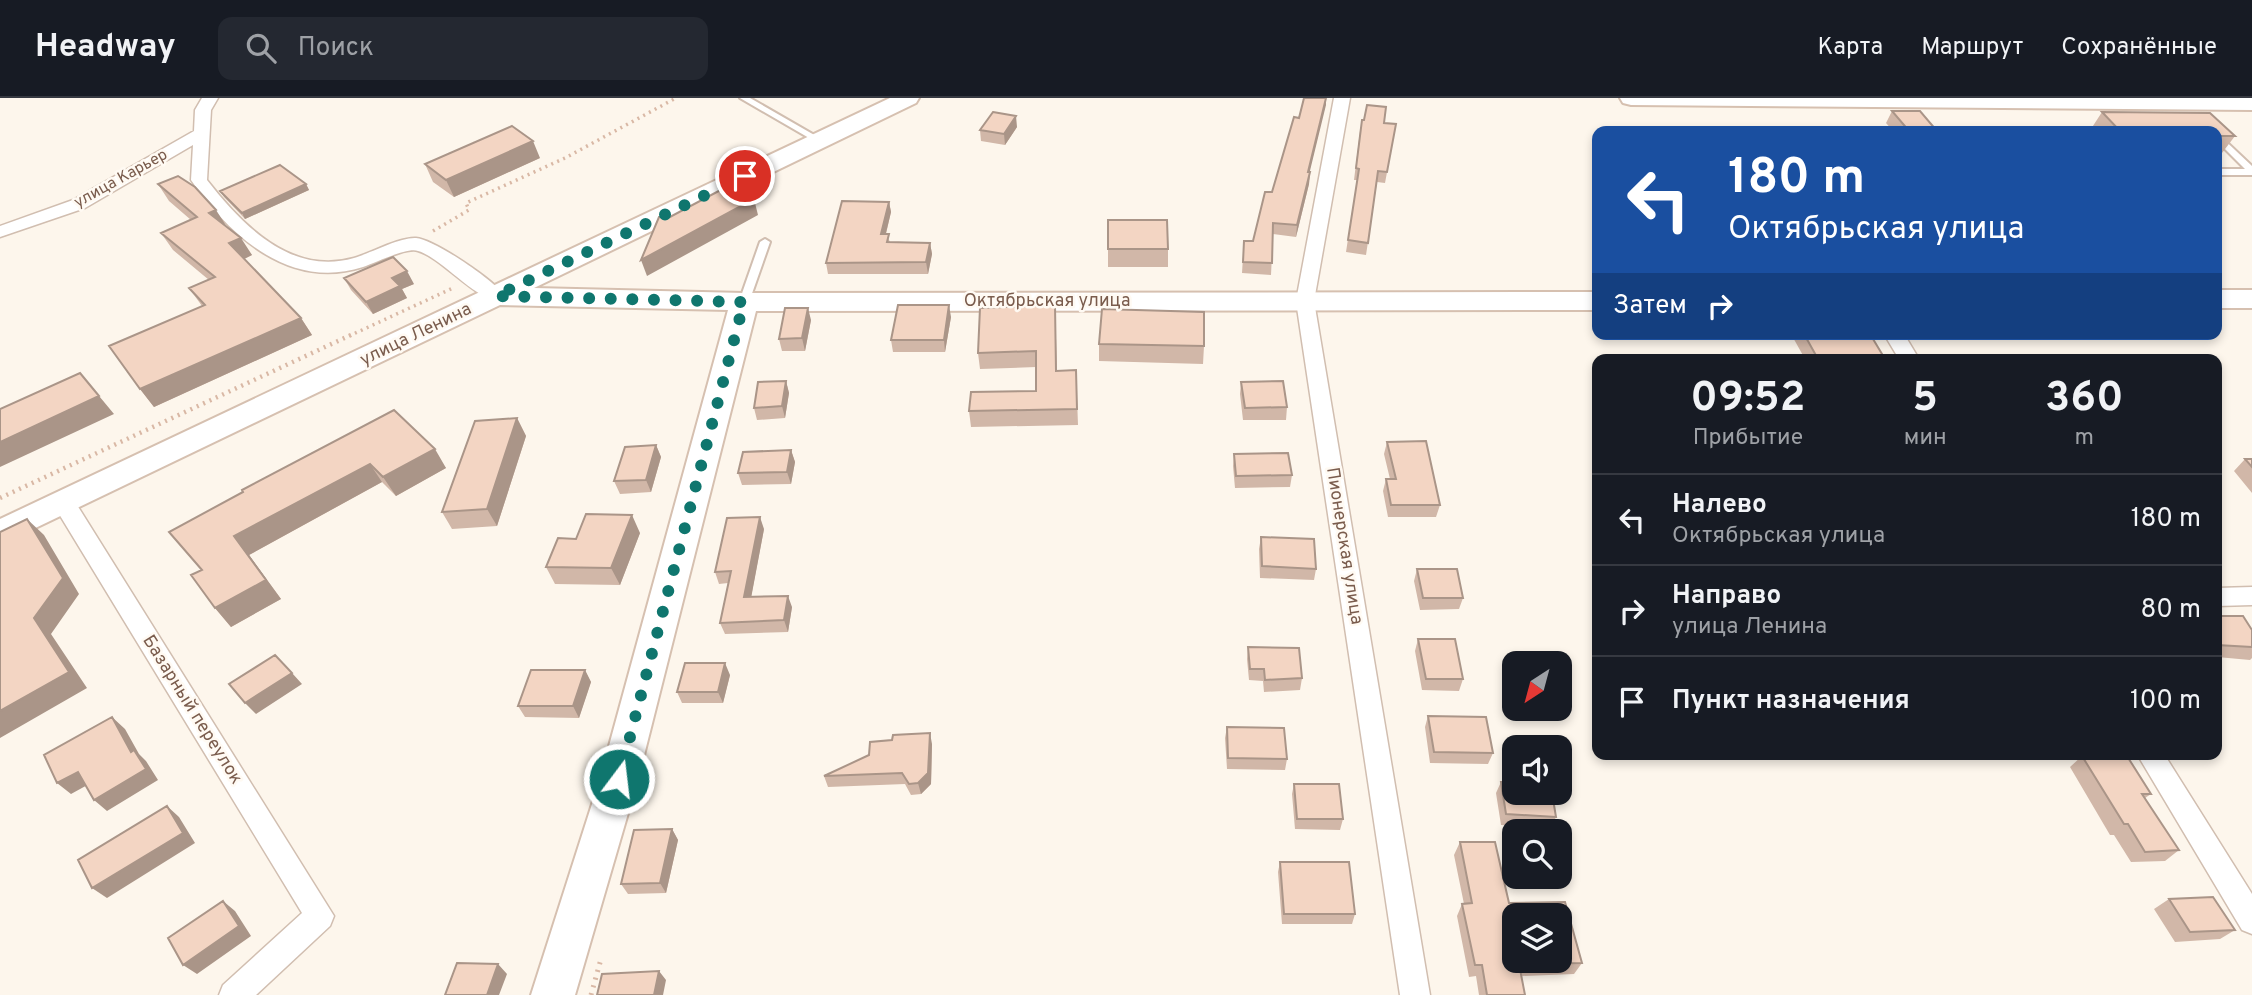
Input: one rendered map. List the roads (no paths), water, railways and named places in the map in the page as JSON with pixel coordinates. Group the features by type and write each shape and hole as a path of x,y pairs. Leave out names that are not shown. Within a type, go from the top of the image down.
{"street":[{"path":"210,98 202,110 198,180 228,218 274,254 319,267 354,264 414,243 436,251 496,296"},
{"name":"улица Ленина","path":"0,533 908,98"},
{"name":"Пионерская улица","path":"1342,98 1305,302 1415,995"},
{"path":"1631,98 2252,103"},
{"name":"улица Карьер","path":"0,232 79,205 201,134"},
{"name":"Октябрьская улица","path":"496,296 744,302 1592,301"},
{"path":"2222,299 2252,299"},
{"path":"553,995 619,779 744,302"},
{"name":"Базарный переулок","path":"64,503 320,916 234,995"},
{"path":"2222,597 2252,596"},
{"path":"2154,760 2252,920"}],"lane":[{"path":"744,98 820,140"},
{"path":"2222,141 2252,171"},
{"path":"2222,172 2252,171"},
{"path":"744,302 765,242"}]}
